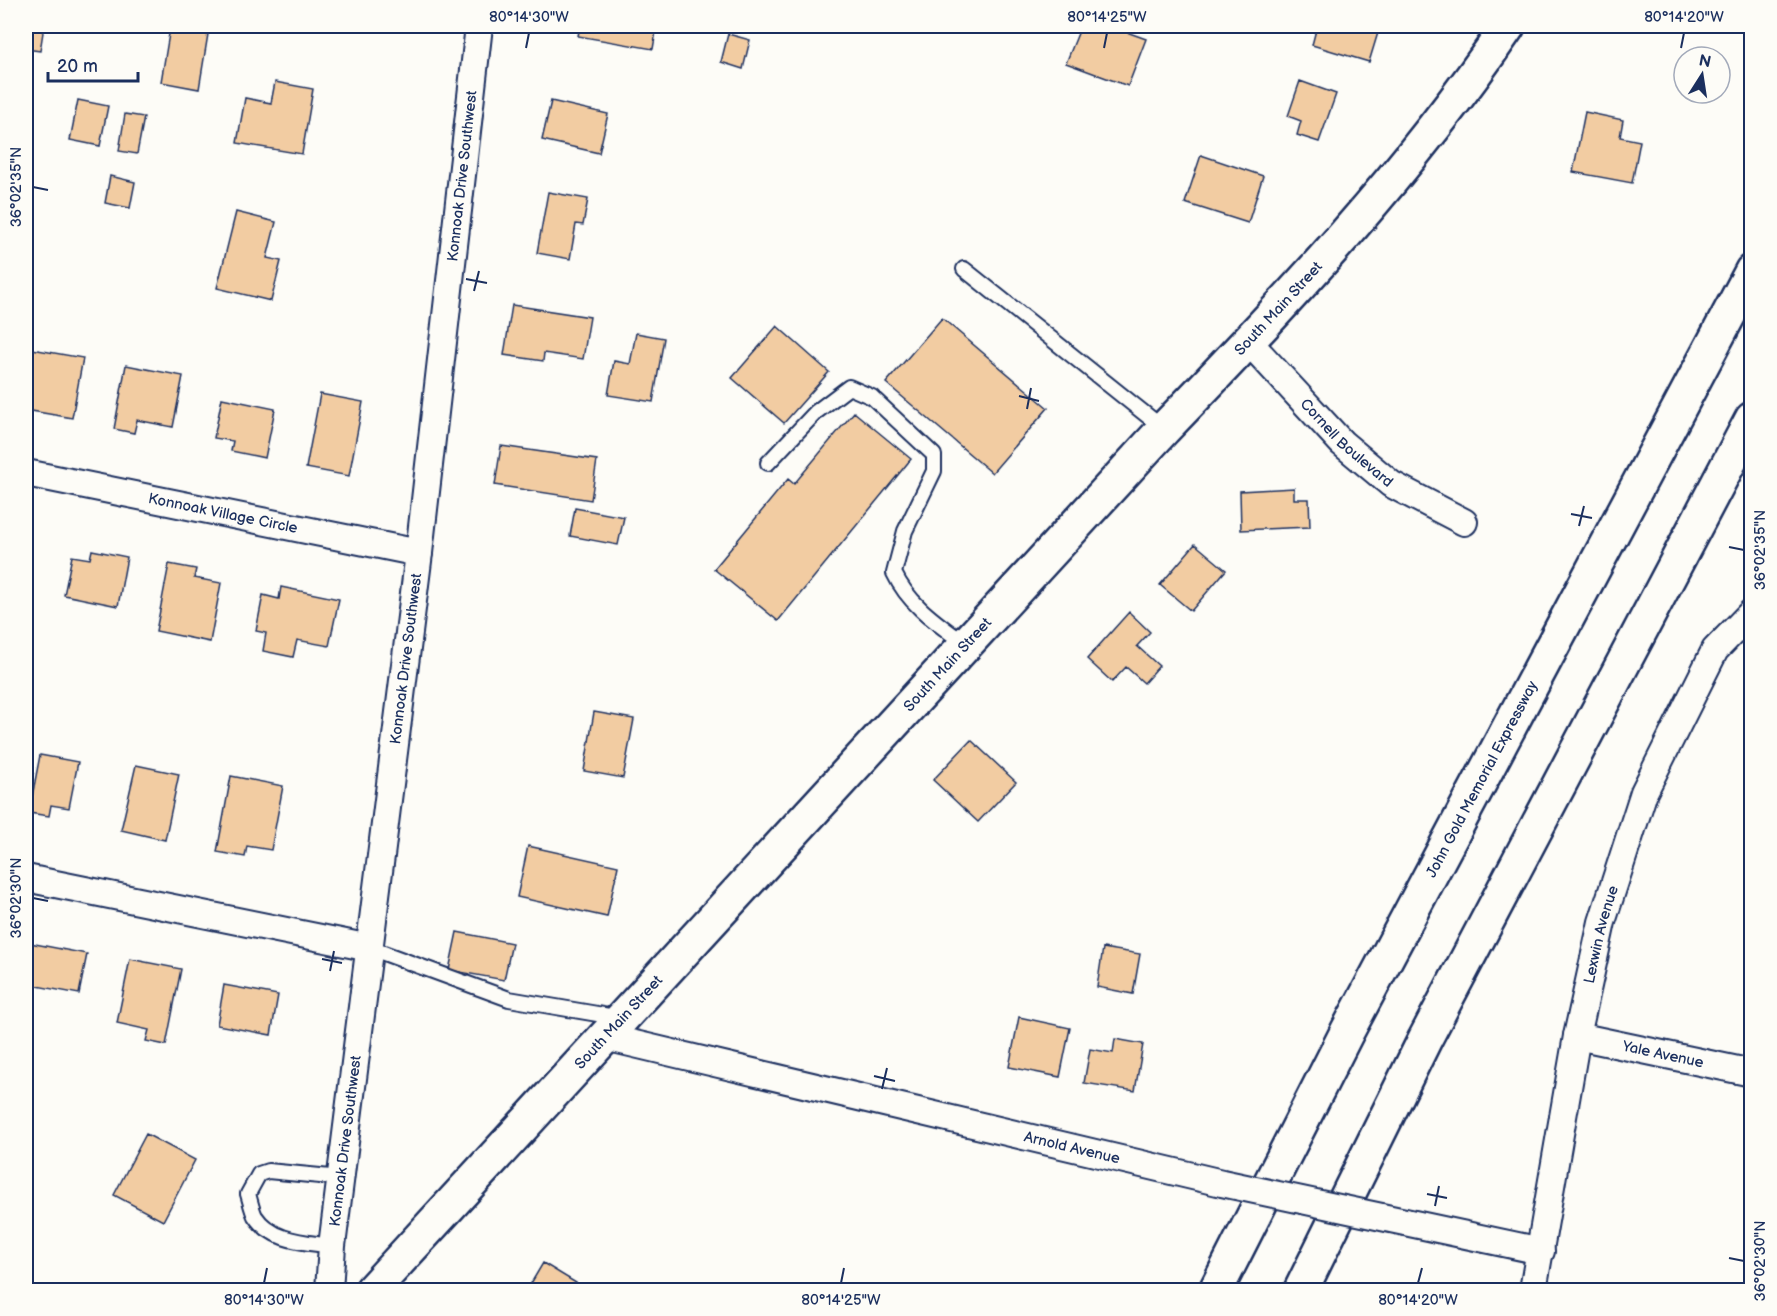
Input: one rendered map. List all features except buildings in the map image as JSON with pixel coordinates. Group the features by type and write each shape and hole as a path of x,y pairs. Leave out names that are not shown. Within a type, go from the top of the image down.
{"main road":[{"name":"South Main Street","path":"372,1290 1164,429 1248,341 1424,142 1508,26"},
{"name":"John Gold Memorial Expressway","path":"1216,1290 1354,1019 1752,271"},
{"path":"1301,1290 1425,1039 1752,419"}],"street":[{"name":"Konnoak Drive Southwest","path":"329,1290 332,1246 419,553 479,26"},
{"name":"Cornell Boulevard","path":"1248,341 1350,450 1391,484 1464,522"},
{"name":"Konnoak Village Circle","path":"26,473 419,553"},
{"name":"Lexwin Avenue","path":"1533,1290 1577,1036 1602,922 1644,792 1714,650 1752,612"},
{"path":"26,878 370,948"},
{"name":"Arnold Avenue","path":"613,1028 1222,1184 1541,1251"},
{"name":"Yale Avenue","path":"1577,1036 1752,1073"}],"lane":[{"path":"964,269 1164,429"},
{"path":"768,463 816,412 841,392 849,387 872,397 934,455 934,471 905,531 894,573 903,593 926,615 967,645"},
{"path":"370,948 509,999 613,1028"},
{"path":"332,1246 290,1240 272,1233 255,1216 248,1194 259,1174 268,1171 341,1178"}]}
